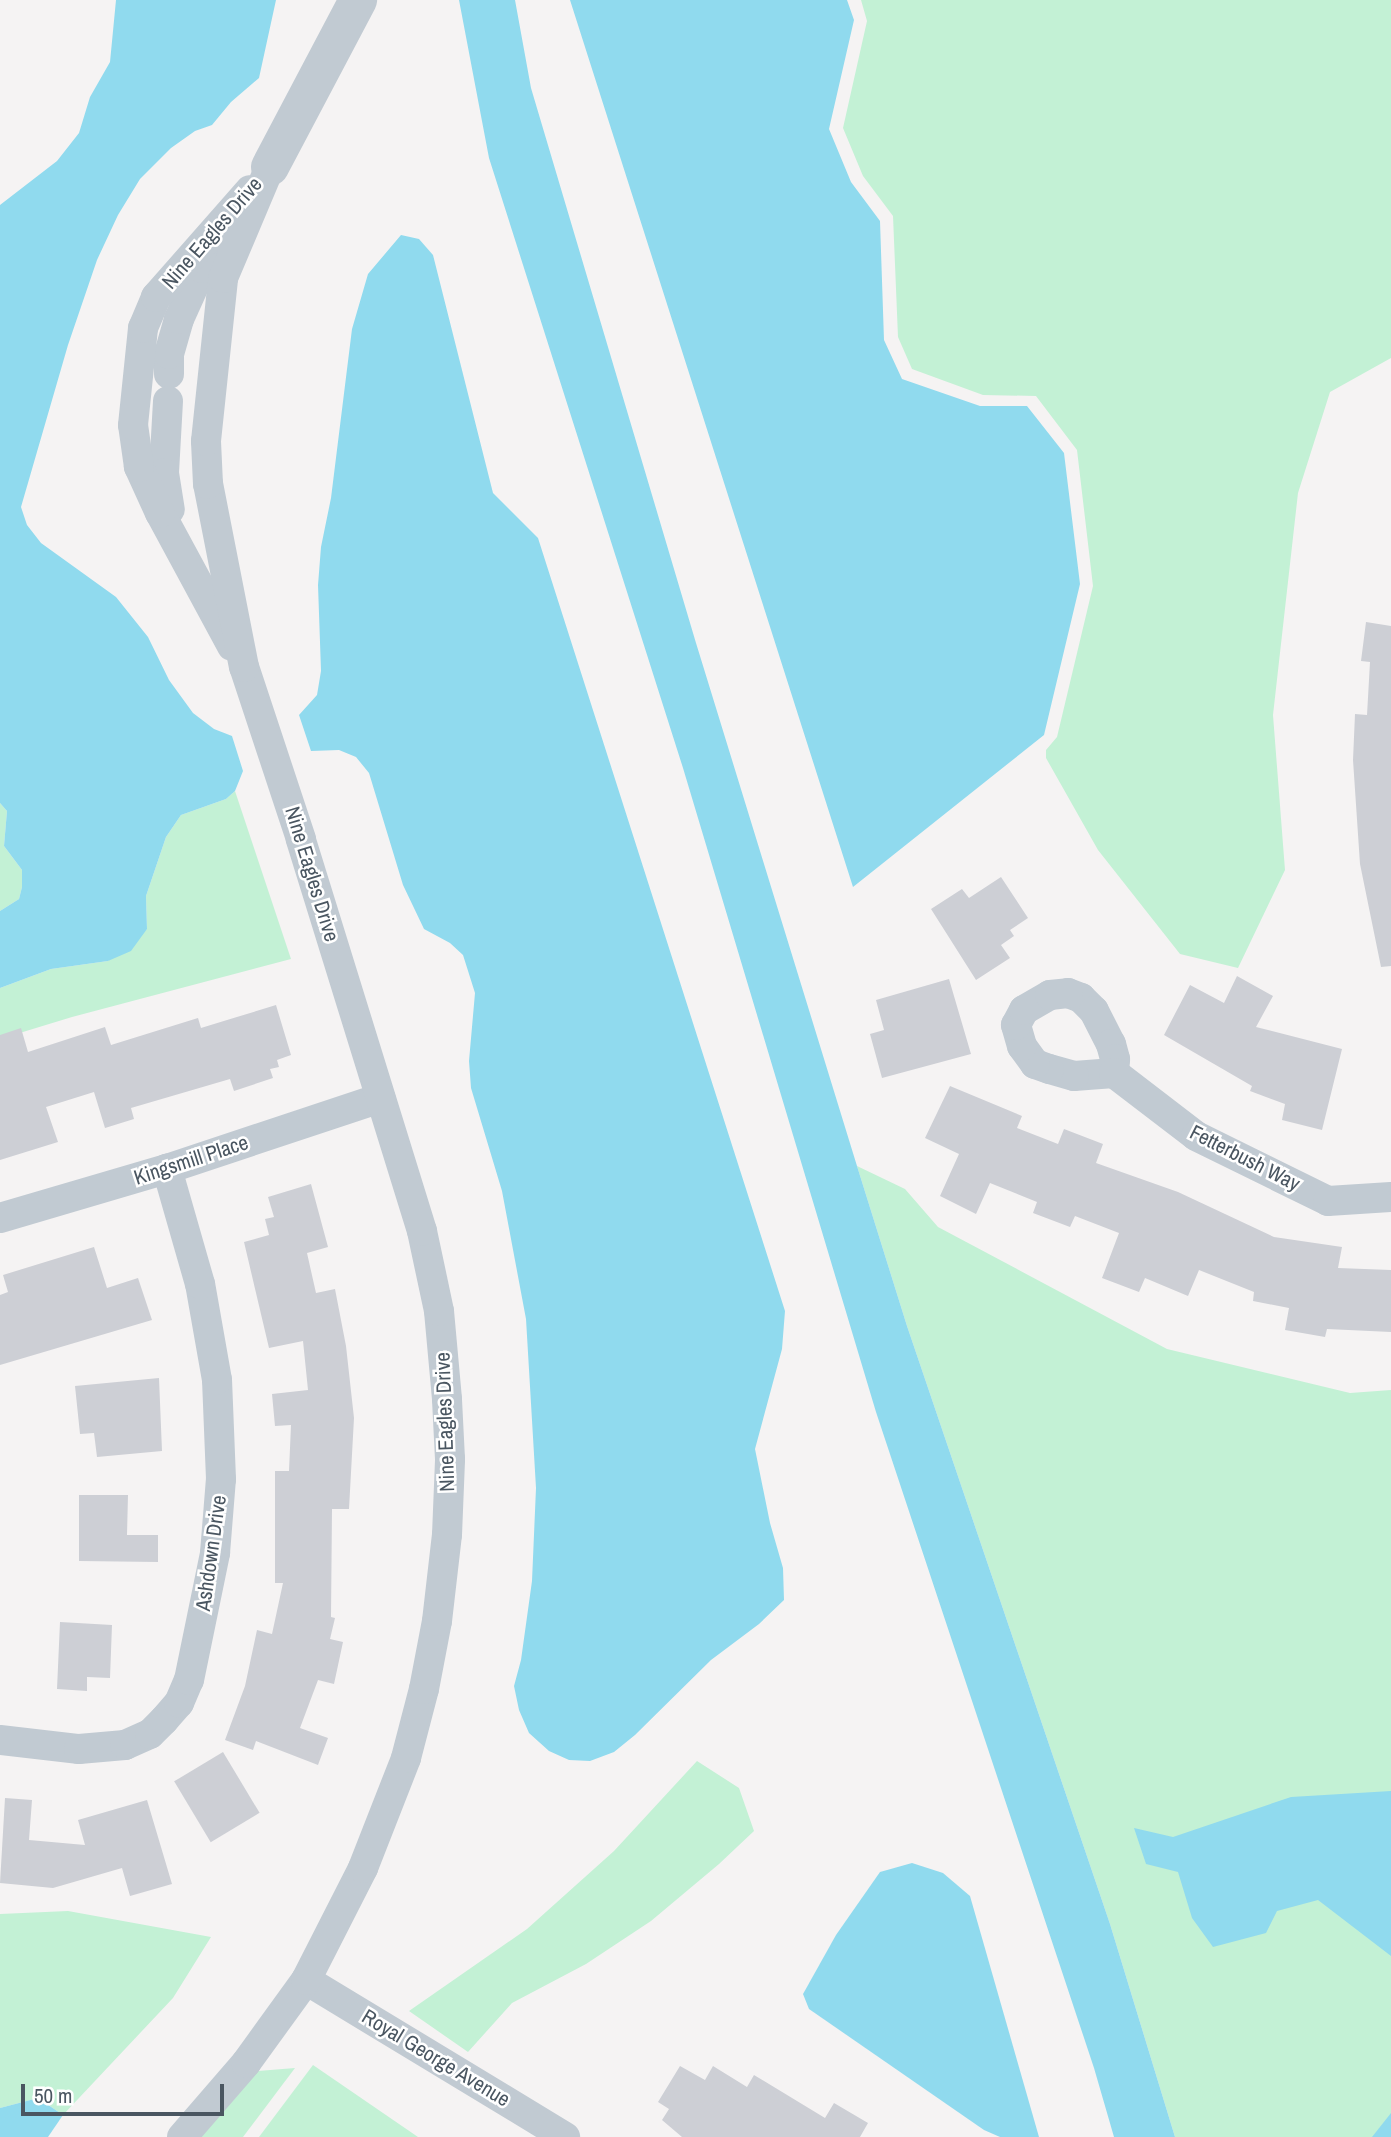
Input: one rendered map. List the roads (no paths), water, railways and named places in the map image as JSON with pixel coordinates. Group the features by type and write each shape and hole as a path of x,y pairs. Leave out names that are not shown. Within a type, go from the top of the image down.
{"street":[{"name":"Nine Eagles Drive","path":"182,2137 246,2063 306,1980 363,1868 406,1758 435,1634 447,1535 450,1460 439,1311 422,1231 301,839 244,667 214,522 206,441 223,278 270,167 358,0"},
{"name":"Nine Eagles Drive","path":"175,541 164,472 169,354 179,319 202,268 270,167"},
{"name":"Nine Eagles Drive","path":"244,667 175,541 139,467 133,425 143,328 156,297 270,167"},
{"name":"Fetterbush Way","path":"1114,1073 1196,1136 1328,1200 1391,1197"},
{"name":"Kingsmill Place","path":"0,1218 167,1169 381,1098"},
{"name":"Ashdown Drive","path":"0,1740 79,1749 125,1745 149,1734 164,1720 179,1703 189,1680 215,1553 221,1479 217,1380 200,1284 167,1169"},
{"name":"Royal George Avenue","path":"306,1980 565,2137"}],"water":[{"path":"116,0 276,0 259,78 231,102 212,125 195,131 171,148 140,179 118,215 97,260 68,345 21,507 27,525 41,543 116,597 148,637 169,680 193,713 214,729 232,736 243,771 235,791 226,799 181,815 166,837 146,896 147,929 131,951 108,961 51,969 0,988 0,911 19,899 22,870 4,846 7,811 0,803 0,205 57,161 79,133 90,97 110,62"},
{"path":"459,0 515,0 531,88 696,643 857,1166 907,1326 1110,1924 1175,2137 1114,2137 1094,2068 876,1412 683,768 489,158"},
{"path":"570,0 847,0 854,20 829,129 851,182 880,221 884,340 902,379 980,406 1027,406 1064,453 1080,584 1044,735 853,887"},
{"path":"401,235 419,239 433,255 493,493 538,538 785,1311 782,1349 755,1449 770,1523 783,1568 784,1600 759,1624 711,1660 635,1735 614,1752 590,1761 569,1760 549,1751 529,1733 519,1710 514,1686 521,1660 532,1581 536,1488 526,1319 502,1191 471,1088 469,1061 475,993 463,955 450,943 424,929 403,885 369,773 356,757 339,750 311,751 299,715 317,695 321,671 318,585 321,547 331,498 352,329 368,274"},
{"path":"1391,1791 1391,1956 1318,1900 1277,1911 1266,1933 1213,1947 1192,1918 1178,1872 1146,1864 1134,1828 1173,1837 1291,1797"},
{"path":"912,1863 943,1873 970,1896 1039,2137 1000,2137 984,2130 809,2009 803,1994 836,1935 880,1872"},
{"path":"38,2098 63,2115 48,2137 0,2137 0,2108"},
{"path":"1391,2113 1391,2137 1372,2137"}]}
